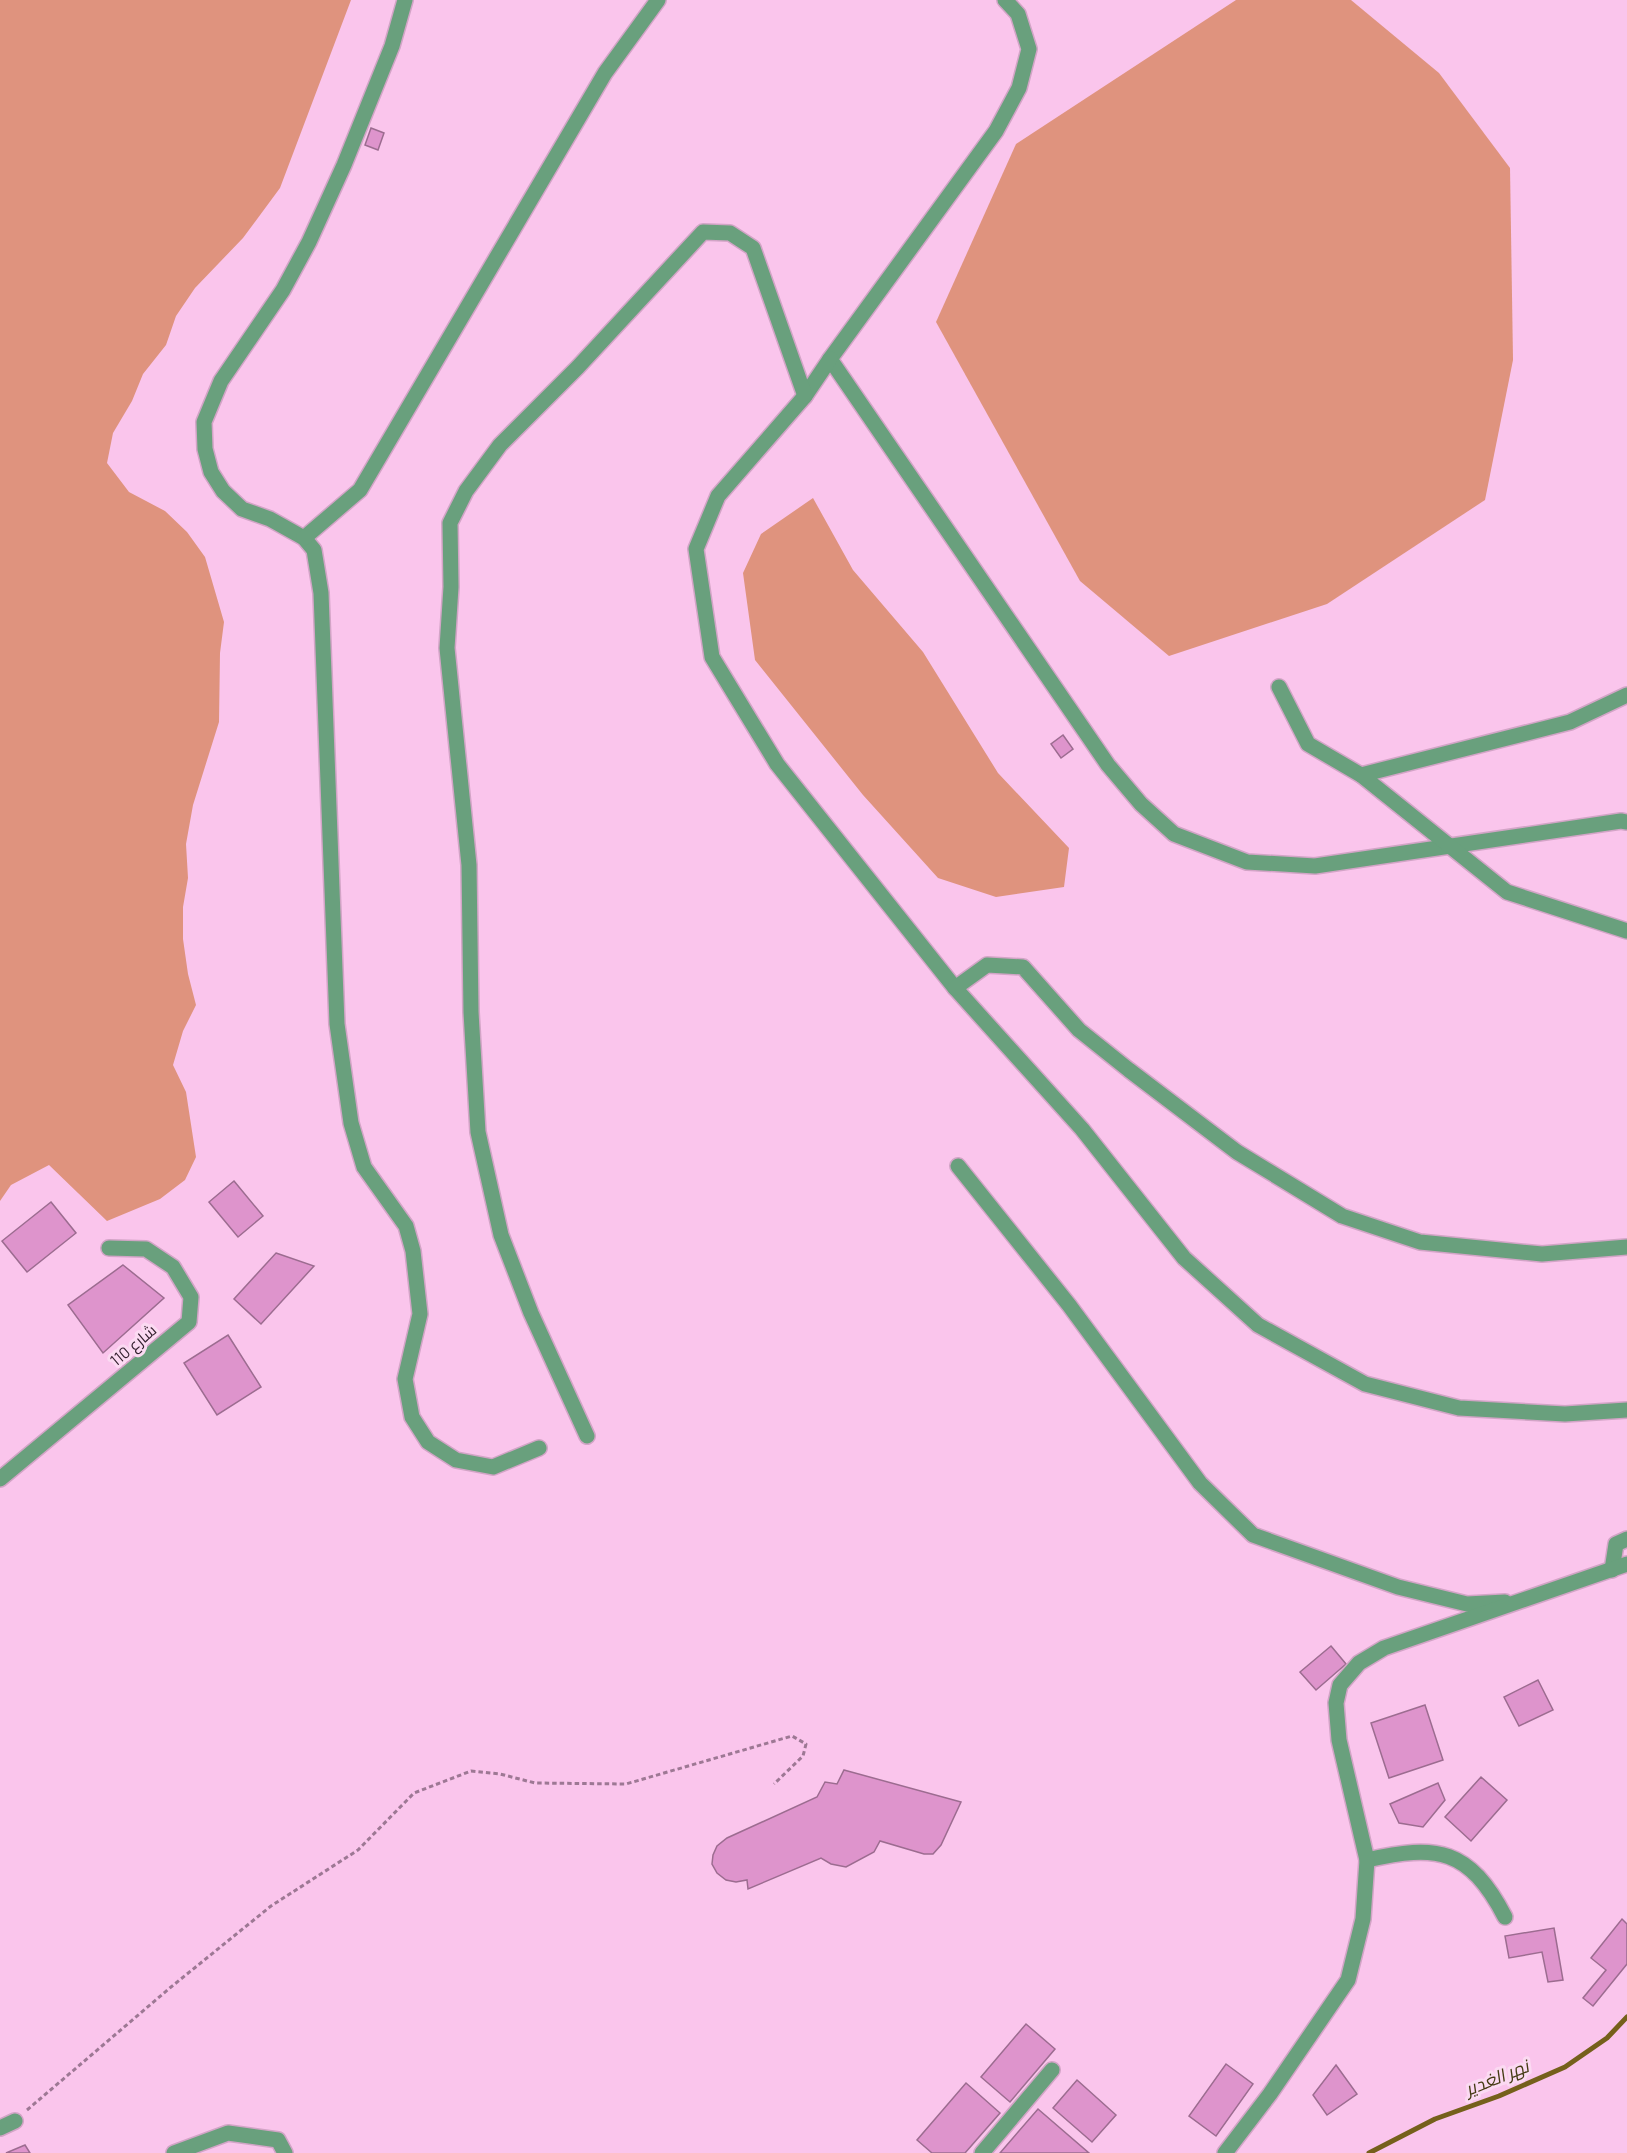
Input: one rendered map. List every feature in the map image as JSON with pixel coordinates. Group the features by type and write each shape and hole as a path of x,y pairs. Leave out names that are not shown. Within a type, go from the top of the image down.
{"street":[{"path":"405,0 392,46 344,165 309,242 283,290 221,381 204,422 205,449 211,472 223,491 242,509 270,519 304,538 314,550 321,593 337,1024 351,1123 364,1167 406,1226 413,1251 420,1314 405,1379 412,1417 428,1442 456,1460 493,1467 539,1448"},
{"path":"304,538 360,490 605,73 658,0"},
{"path":"1005,0 1018,14 1029,50 1019,88 996,131 805,396 718,496 696,549 712,657 777,764 955,988 1082,1129 1184,1258 1257,1325 1365,1384 1459,1408 1565,1414 1627,1410"},
{"path":"587,1436 531,1313 501,1236 478,1132 471,1012 469,865 447,648 451,587 450,523 466,492 500,445 578,367 703,232 730,233 753,248 805,396"},
{"path":"830,359 1108,765 1141,804 1174,834 1246,862 1315,866 1448,845 1627,822"},
{"path":"1279,687 1308,744 1361,776 1507,892 1627,931"},
{"path":"1361,776 1570,722 1627,695"},
{"path":"955,988 987,965 1023,967 1079,1030 1129,1070 1237,1152 1342,1216 1420,1242 1542,1254 1627,1247"},
{"path":"958,1166 1069,1305 1200,1483 1253,1535 1398,1587 1467,1604 1523,1601"},
{"name":"شارع 110","path":"0,1479 189,1322 191,1297 172,1267 146,1249 109,1248"},
{"path":"1612,1570 1616,1544 1627,1539"},
{"path":"1225,2153 1270,2094 1348,1980 1363,1919 1366,1860 1339,1740 1336,1703 1340,1685 1359,1663 1384,1648 1627,1564"},
{"path":"1366,1860 1400,1853 1438,1852 1469,1867 1499,1905 1505,1917"},
{"path":"982,2153 1052,2070"},
{"path":"0,2128 15,2121"},
{"path":"174,2153 228,2133 278,2140 285,2153"}],"path":[{"path":"15,2121 171,1987 271,1906 358,1850 414,1793 471,1771 500,1774 535,1783 626,1784 792,1736 806,1744 804,1756 774,1784"}],"shaded area":[{"path":"0,0 351,0 280,188 243,238 195,288 176,316 166,345 143,374 132,401 113,433 107,463 129,492 165,511 187,532 205,557 224,622 220,653 219,722 193,805 186,844 188,878 183,907 183,939 188,974 196,1005 183,1031 173,1065 186,1092 196,1157 185,1180 160,1199 107,1221 49,1165 11,1185 0,1201"},
{"path":"1236,0 1351,0 1439,73 1510,168 1513,360 1485,500 1327,604 1169,656 1080,581 936,322 1016,144"},
{"path":"813,498 853,570 923,652 998,773 1069,848 1064,887 996,897 938,878 863,795 755,660 743,573 761,534"}],"building":[{"path":"371,128 384,133 378,150 365,145"},
{"path":"1063,735 1073,749 1061,758 1051,744"},
{"path":"234,1181 263,1216 238,1237 209,1202"},
{"path":"51,1202 76,1233 27,1272 2,1241"},
{"path":"276,1253 314,1266 261,1324 234,1299"},
{"path":"123,1265 164,1298 103,1353 68,1305"},
{"path":"228,1335 261,1387 217,1415 184,1363"},
{"path":"1331,1646 1346,1664 1316,1690 1300,1672"},
{"path":"1538,1680 1553,1710 1519,1726 1504,1697"},
{"path":"1425,1705 1443,1760 1389,1778 1371,1723"},
{"path":"844,1770 961,1802 941,1845 933,1854 924,1854 880,1841 874,1852 846,1867 831,1864 821,1858 748,1889 747,1880 736,1882 726,1880 717,1873 712,1864 717,1846 727,1838 817,1797 825,1782 837,1784"},
{"path":"1481,1777 1507,1800 1471,1841 1445,1817"},
{"path":"1438,1783 1445,1800 1423,1827 1399,1823 1390,1804"},
{"path":"1622,1919 1627,1924 1627,1964 1593,2006 1583,1998 1606,1970 1591,1958"},
{"path":"1554,1928 1563,1980 1548,1982 1542,1952 1509,1958 1505,1936"},
{"path":"1026,2024 1055,2049 1010,2102 981,2077"},
{"path":"1226,2064 1253,2084 1216,2136 1189,2116"},
{"path":"1336,2065 1357,2094 1327,2115 1313,2095"},
{"path":"1077,2080 1116,2115 1092,2142 1053,2108"},
{"path":"966,2083 1000,2113 965,2153 932,2153 917,2140"},
{"path":"1038,2109 1089,2153 1000,2153"},
{"path":"25,2145 30,2153 6,2153"}],"waterway":[{"name":"نهر الغدير","path":"1369,2153 1435,2119 1499,2096 1565,2067 1607,2038 1627,2017"}]}
